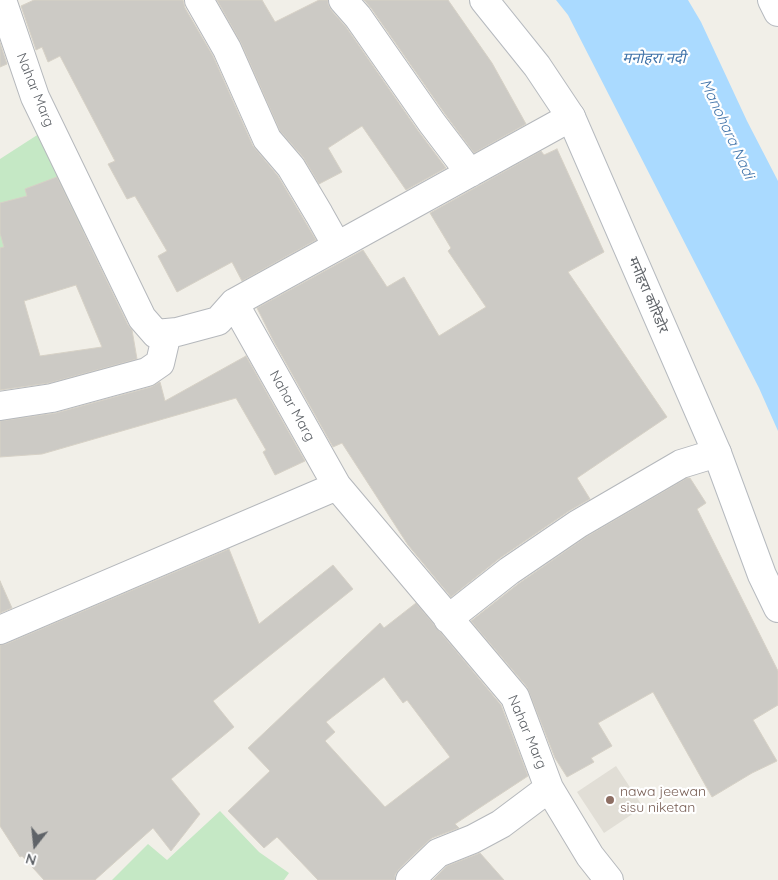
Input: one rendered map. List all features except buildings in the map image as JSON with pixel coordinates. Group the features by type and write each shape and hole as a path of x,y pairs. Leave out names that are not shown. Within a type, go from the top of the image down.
{"street":[{"name":"Nahar Marg","path":"2,0 35,97 142,318 156,334 168,333"},
{"path":"199,0 227,49 267,139 291,167 337,246"},
{"path":"343,0 470,173"},
{"name":"मनोहरा कोरिडोर","path":"484,0 537,66 571,117 717,453 762,575 778,608"},
{"path":"772,0 778,12"},
{"path":"0,406 52,398 147,372 160,363 168,333 218,321 234,303 571,117"},
{"name":"Nahar Marg","path":"234,303 336,486 515,697 550,788 590,856 609,880"},
{"path":"448,618 509,571 578,524 681,464 717,453"},
{"path":"0,630 336,486"},
{"path":"410,880 438,853 473,839 501,824 550,788"}],"shaded area":[{"name":"nawa jeewan sisu niketan","path":"616,766 643,807 604,833 577,792"}],"green space":[{"path":"45,130 90,230 0,255 0,159"},
{"path":"220,811 259,852 289,873 284,880 112,880 148,844 167,860"}],"water":[{"name":"मनोहरा नदी","path":"556,0 688,0 701,22 747,121 778,181 778,431 759,388 568,15"}],"place":[{"name":"nawa jeewan sisu niketan","path":"610,800"}],"water label":[{"name":"Manohara Nadi","path":"727,129"}]}
